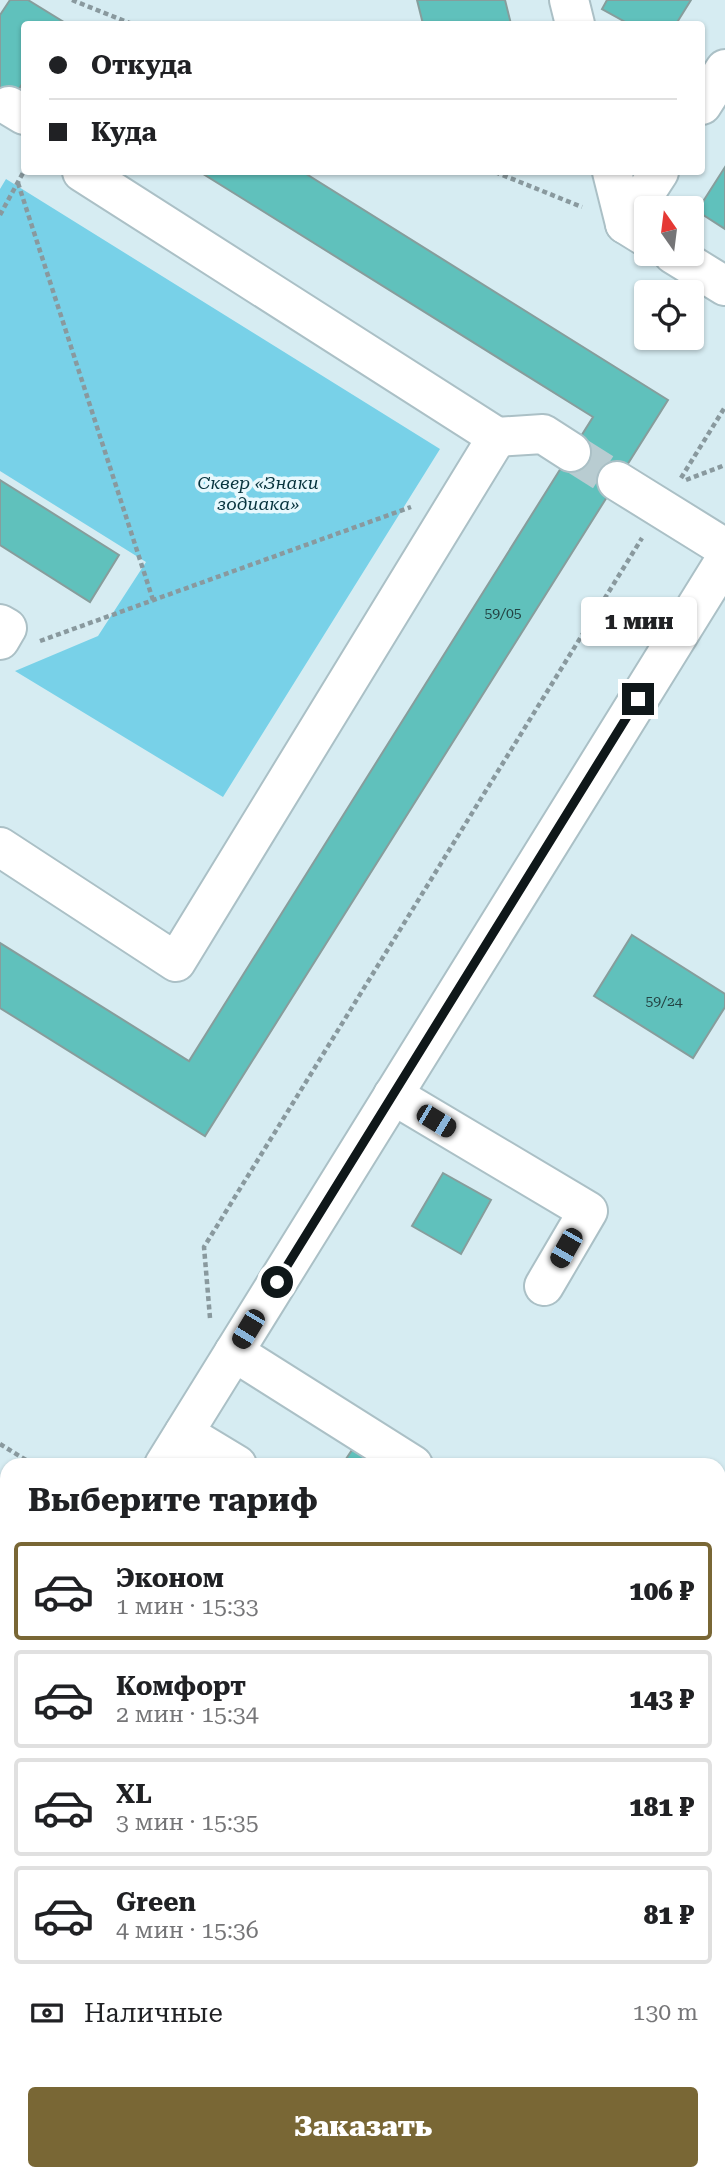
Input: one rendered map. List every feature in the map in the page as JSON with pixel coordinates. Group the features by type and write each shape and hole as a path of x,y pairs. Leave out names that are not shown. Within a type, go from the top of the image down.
{"street":[{"path":"569,0 574,21"},
{"path":"705,100 725,69"},
{"path":"87,175 497,437 543,434 571,452"},
{"path":"613,175 634,227"},
{"path":"649,196 658,175"},
{"path":"692,266 725,286"},
{"path":"0,847 176,962 497,437"},
{"path":"617,481 725,548"},
{"path":"209,1458 174,1449 223,1339 393,1095 725,560"},
{"path":"0,624 7,628 0,640"},
{"path":"393,1095 588,1210 544,1286"},
{"path":"223,1339 402,1458"}],"path":[{"path":"72,0 124,21"},
{"path":"0,215 22,175"},
{"path":"502,175 634,230"},
{"path":"18,183 153,600"},
{"path":"725,408 676,485 725,465"},
{"path":"38,642 415,506"},
{"path":"223,1339 204,1247 661,508"},
{"path":"0,1444 23,1458"}],"green space":[{"name":"Сквер «Знаки зодиака»","path":"6,179 440,449 223,797 15,671 98,636 146,562 0,471 0,189"}],"building":[{"path":"10,0 28,0 62,21 21,21 21,86 0,119 0,15"},
{"path":"417,0 505,0 510,21 422,21"},
{"path":"607,0 691,0 678,21 624,21 602,9"},
{"path":"725,167 725,229 704,216 704,200"},
{"path":"205,175 308,175 668,400 205,1136 0,1008 0,943 189,1061 593,417"},
{"path":"0,480 119,555 90,602 0,545"},
{"path":"632,935 725,994 725,1007 693,1058 594,996"},
{"path":"443,1173 491,1200 461,1254 412,1226"},
{"path":"354,1447 370,1458 347,1458"}],"tunnel":[{"path":"571,452 617,481"}],"route":[{"path":"277,1282 638,699"}]}
